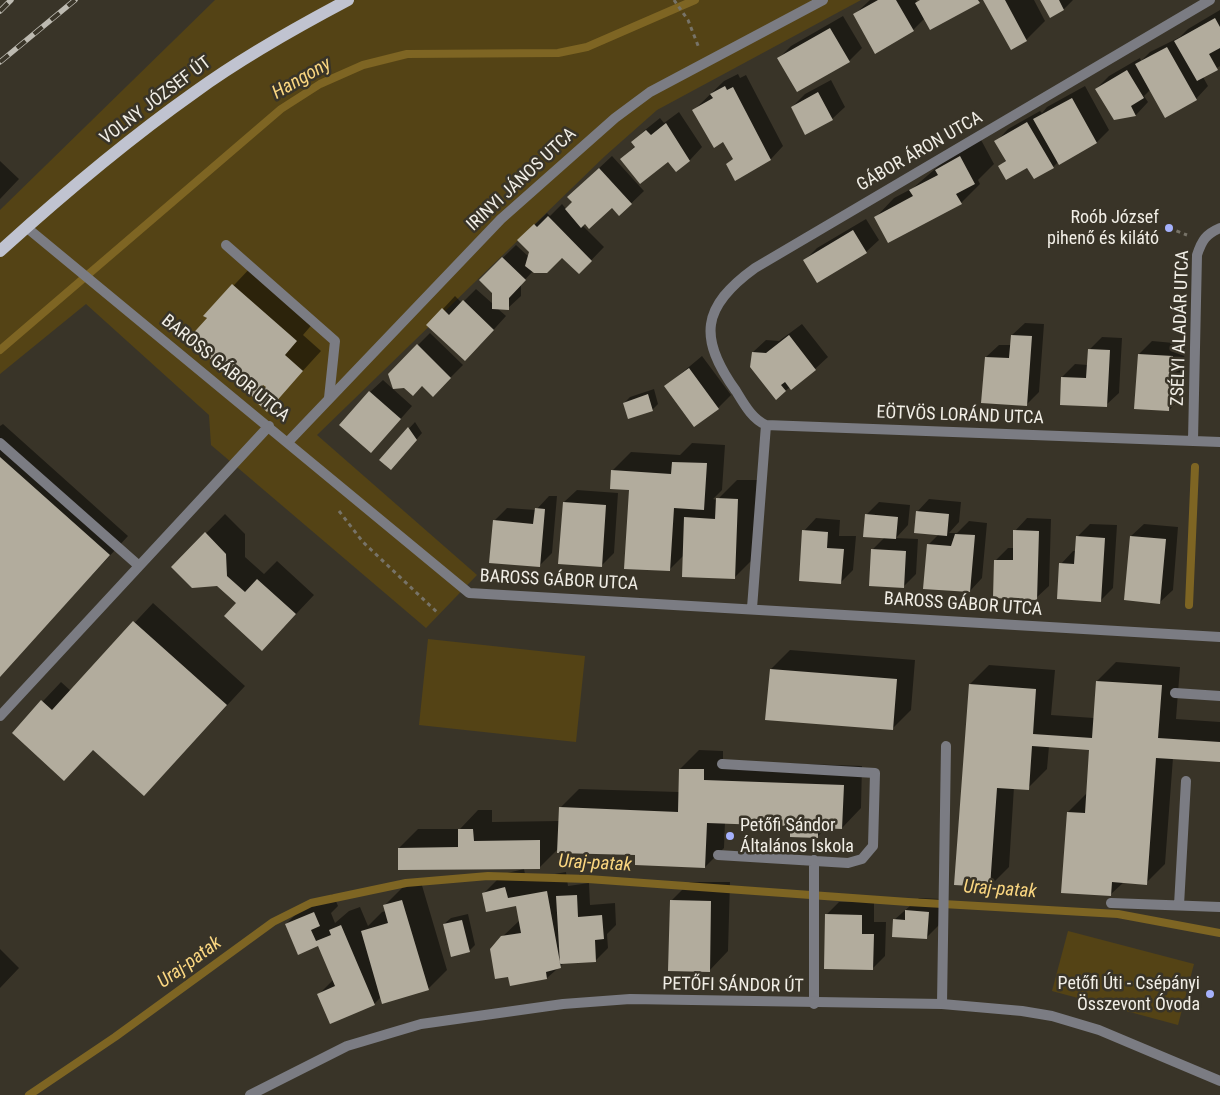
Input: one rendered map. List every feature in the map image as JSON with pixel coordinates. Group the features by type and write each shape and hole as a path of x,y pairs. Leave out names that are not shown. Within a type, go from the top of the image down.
{"main road":[{"name":"VOLNY JÓZSEF ÚT","path":"0,251 107,160 194,92 297,27 348,0"}],"street":[{"name":"IRINYI JÁNOS UTCA","path":"288,442 501,219 572,155 650,92 823,0"},
{"name":"GÁBOR ÁRON UTCA","path":"766,425 759,422 751,413 724,375 710,337 711,322 719,303 740,279 1210,0"},
{"name":"BAROSS GÁBOR UTCA","path":"26,227 469,593 752,608 1220,637"},
{"name":"ZSÉLYI ALADÁR UTCA","path":"1193,440 1197,255 1201,241 1208,233 1220,228"},
{"path":"226,245 334,341 329,398"},
{"path":"752,608 766,425"},
{"name":"EÖTVÖS LORÁND UTCA","path":"766,425 1220,442"},
{"path":"0,716 138,565 269,426"},
{"path":"0,443 138,565"},
{"path":"1175,693 1220,696"},
{"path":"942,1004 946,746"},
{"path":"718,855 856,862 870,851 873,846 875,773 722,764"},
{"path":"1179,905 1186,781"},
{"path":"814,860 814,1004"},
{"path":"1111,904 1220,907"},
{"name":"PETŐFI SÁNDOR ÚT","path":"250,1095 346,1046 421,1024 488,1013 563,1004 630,999 814,1004 942,1004 1002,1008 1052,1016 1099,1030 1220,1081"}],"path":[{"path":"674,0 688,20 704,62"},
{"path":"334,504 363,542 439,614"}],"shaded area":[{"path":"215,0 861,0 657,110 605,156 317,435 477,575 426,628 211,445 209,415 86,304 0,374 0,210"},
{"path":"428,639 585,656 576,742 419,725"},
{"path":"1068,931 1194,964 1178,1025 1052,991"}],"building":[{"path":"878,0 896,0 914,31 875,54 853,14"},
{"path":"920,0 978,0 980,3 930,30 915,3"},
{"path":"983,0 1005,0 1027,41 1011,50"},
{"path":"1040,0 1059,0 1064,10 1050,18"},
{"path":"1215,18 1220,27 1220,48 1209,54 1218,70 1197,81 1174,41"},
{"path":"830,28 850,62 797,92 777,58"},
{"path":"1167,47 1197,100 1165,118 1135,64"},
{"path":"1127,70 1144,98 1131,106 1136,116 1114,120 1095,89"},
{"path":"725,86 727,90 733,87 771,160 735,181 726,164 733,159 723,142 714,148 692,110 713,98 710,94"},
{"path":"818,92 833,120 805,135 791,107"},
{"path":"1072,98 1097,143 1059,165 1033,119"},
{"path":"1027,122 1054,168 1034,179 1027,168 1006,180 998,166 1006,161 994,141"},
{"path":"666,123 690,161 676,172 668,162 640,184 620,159 635,147 631,142 646,130 651,135"},
{"path":"960,156 975,184 956,194 962,204 888,243 874,217 913,196 909,190 938,175 935,170"},
{"path":"599,168 632,204 619,216 612,208 589,229 585,224 581,228 565,209 572,202 567,197"},
{"path":"548,216 592,261 579,274 562,258 547,273 534,273 525,266 529,252 517,240 534,224 537,227"},
{"path":"853,230 867,253 817,283 803,260"},
{"path":"502,257 526,280 509,298 509,310 492,309 492,293 479,280"},
{"path":"232,284 297,341 285,355 303,371 267,412 254,400 266,387 263,385 253,397 188,339 207,318 203,316"},
{"path":"463,300 494,330 465,361 426,325 442,308 449,315"},
{"path":"789,335 816,370 791,390 785,382 781,385 786,391 776,400 750,367 752,352 766,353"},
{"path":"1011,335 1032,336 1027,406 981,403 985,357 1009,358"},
{"path":"417,344 451,378 433,397 422,386 413,396 404,388 393,389 388,374"},
{"path":"1088,349 1110,350 1107,407 1060,405 1061,377 1086,378"},
{"path":"1138,354 1173,356 1169,411 1134,409"},
{"path":"689,368 719,409 694,427 664,386"},
{"path":"369,391 401,419 371,453 339,425"},
{"path":"648,394 653,411 628,419 623,403"},
{"path":"408,427 417,440 391,470 379,460"},
{"path":"0,457 110,555 0,677"},
{"path":"672,462 707,463 704,510 674,508 670,571 624,569 629,490 610,489 611,470 671,474"},
{"path":"716,498 738,499 735,579 682,577 684,517 715,519"},
{"path":"563,502 606,505 602,567 558,564"},
{"path":"535,508 545,509 540,567 489,563 493,520 533,524"},
{"path":"916,511 949,514 947,536 914,533"},
{"path":"865,514 898,517 896,539 863,537"},
{"path":"802,530 828,532 827,548 844,549 841,584 799,581"},
{"path":"1013,530 1039,531 1037,600 993,598 994,560 1013,560"},
{"path":"205,532 226,554 227,576 245,592 257,579 296,614 262,651 224,616 236,603 217,586 192,588 171,567"},
{"path":"955,534 975,535 970,592 923,589 927,544 951,546"},
{"path":"1076,536 1105,538 1101,602 1057,599 1059,563 1074,564"},
{"path":"1130,536 1166,539 1160,604 1124,600"},
{"path":"871,549 906,551 904,588 869,586"},
{"path":"133,621 227,705 144,796 93,750 64,781 12,733 41,700 52,710"},
{"path":"770,669 897,679 893,730 765,720"},
{"path":"1096,681 1162,685 1158,738 1220,742 1220,762 1156,758 1147,885 1112,882 1111,896 1061,893 1067,812 1085,813 1089,750 1032,746 1029,790 997,788 990,887 954,885 969,684 1036,689 1033,734 1092,738"},
{"path":"679,769 704,769 704,780 844,785 842,829 818,828 818,838 790,837 790,826 707,823 705,868 635,865 635,855 557,853 559,807 678,812"},
{"path":"458,829 473,829 474,841 540,840 540,869 398,870 398,848 458,847"},
{"path":"505,887 508,898 547,891 561,968 546,972 547,979 510,986 508,977 495,979 490,949 501,936 521,933 516,906 486,912 482,893"},
{"path":"577,895 578,917 602,915 604,939 595,940 596,962 560,964 556,896"},
{"path":"402,900 429,990 382,1004 361,931 388,923 383,905"},
{"path":"670,900 711,901 710,972 668,971"},
{"path":"905,910 929,912 927,939 892,937 893,919 905,920"},
{"path":"314,912 320,926 311,930 316,941 331,935 329,930 341,925 375,1005 330,1024 317,994 335,986 318,946 298,955 285,924"},
{"path":"825,914 862,915 862,934 874,934 873,970 824,969"},
{"path":"462,920 470,952 451,957 443,924"}],"waterway":[{"name":"Hangony","path":"0,350 281,109 320,84 363,65 407,54 558,53 587,47 695,0"},
{"path":"1189,605 1195,467"},
{"name":"Uraj-patak","path":"29,1095 115,1037 273,922 311,903 406,883 488,876 588,879 908,902 1118,914 1220,933"}],"railway":[{"path":"0,11 11,0"},
{"path":"0,62 75,0"}],"place":[{"name":"Roób József pihenő és kilátó","path":"1169,228"},
{"name":"Petőfi Sándor Általános Iskola","path":"730,836"},
{"name":"Petőfi Úti - Csépányi Összevont Óvoda","path":"1210,994"}]}
